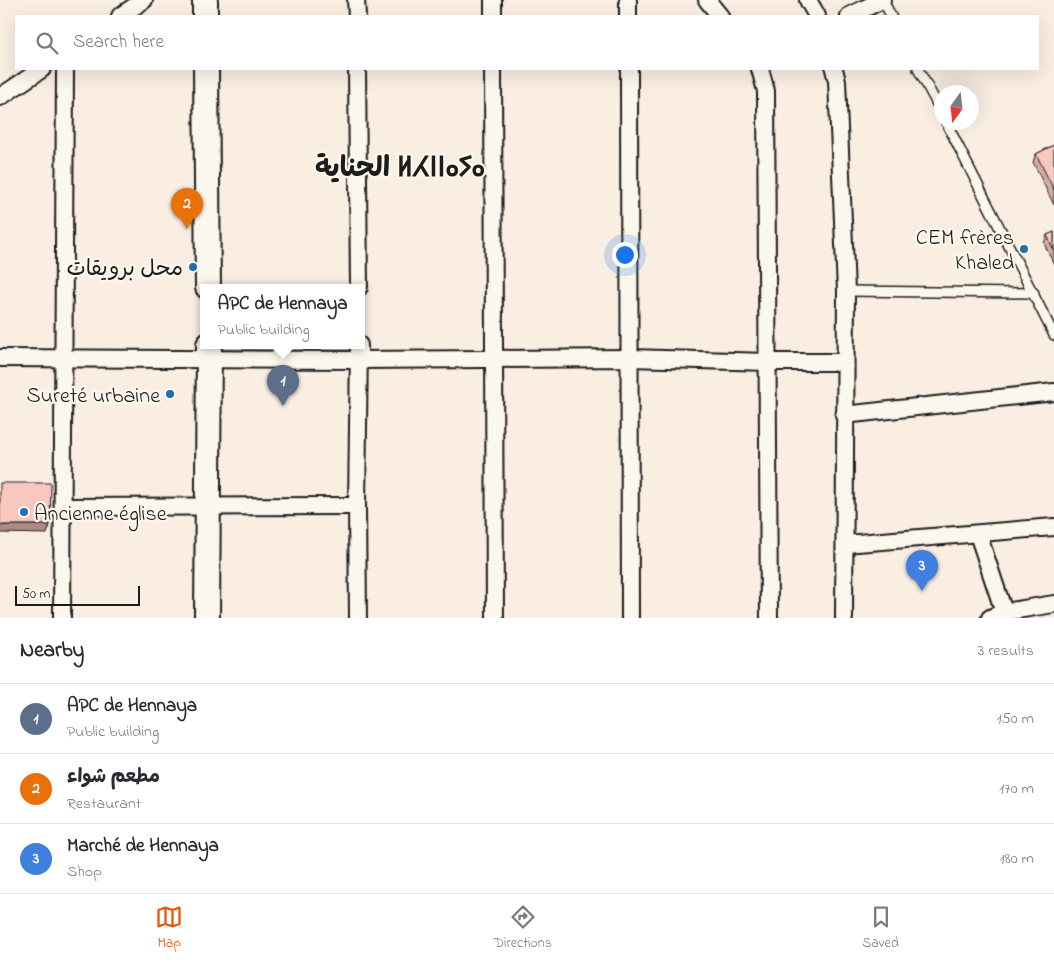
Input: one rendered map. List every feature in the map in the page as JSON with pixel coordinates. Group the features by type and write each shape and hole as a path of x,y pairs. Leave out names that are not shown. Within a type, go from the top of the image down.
{"main road":[{"path":"205,0 205,15"},
{"path":"206,70 208,284"},
{"path":"207,618 209,352"}],"street":[{"path":"122,15 144,0"},
{"path":"356,0 356,15"},
{"path":"493,0 493,15"},
{"path":"628,0 628,15"},
{"path":"707,0 719,15"},
{"path":"808,0 816,15"},
{"path":"851,15 882,0"},
{"path":"0,97 40,70"},
{"path":"62,618 65,70"},
{"path":"357,70 359,284"},
{"path":"493,70 495,618"},
{"path":"629,70 630,618"},
{"path":"760,70 766,91 769,618"},
{"path":"834,70 837,81 846,292 844,362 844,618"},
{"path":"0,358 64,358 209,352 359,352 493,359 630,358 844,362"},
{"path":"358,618 359,352"},
{"path":"844,415 1054,392"},
{"path":"63,507 357,506"},
{"path":"845,544 1054,527"},
{"path":"978,534 997,615 1054,604"}],"lane":[{"path":"882,0 890,15"},
{"path":"919,70 934,99"},
{"path":"950,130 1034,293 1054,336"},
{"path":"846,292 1034,293"}],"building":[{"path":"1054,145 1054,190 1036,154"},
{"path":"1054,232 1054,251 1047,235"},
{"name":"Ancienne église","path":"0,483 51,483 50,525 0,525"}],"place":[{"name":"مطعم شواء","path":"187,229"},
{"name":"CEM frères Khaled","path":"1024,249"},
{"name":"محل برويقات","path":"193,267"},
{"name":"Sureté urbaine","path":"170,394"},
{"name":"APC de Hennaya","path":"283,406"},
{"name":"Ancienne église","path":"24,512"},
{"name":"Marché de Hennaya","path":"922,591"}],"district":[{"name":"الحناية ⵍⵃⵏⵏⴰⵢⴰ","path":"400,166"}]}
